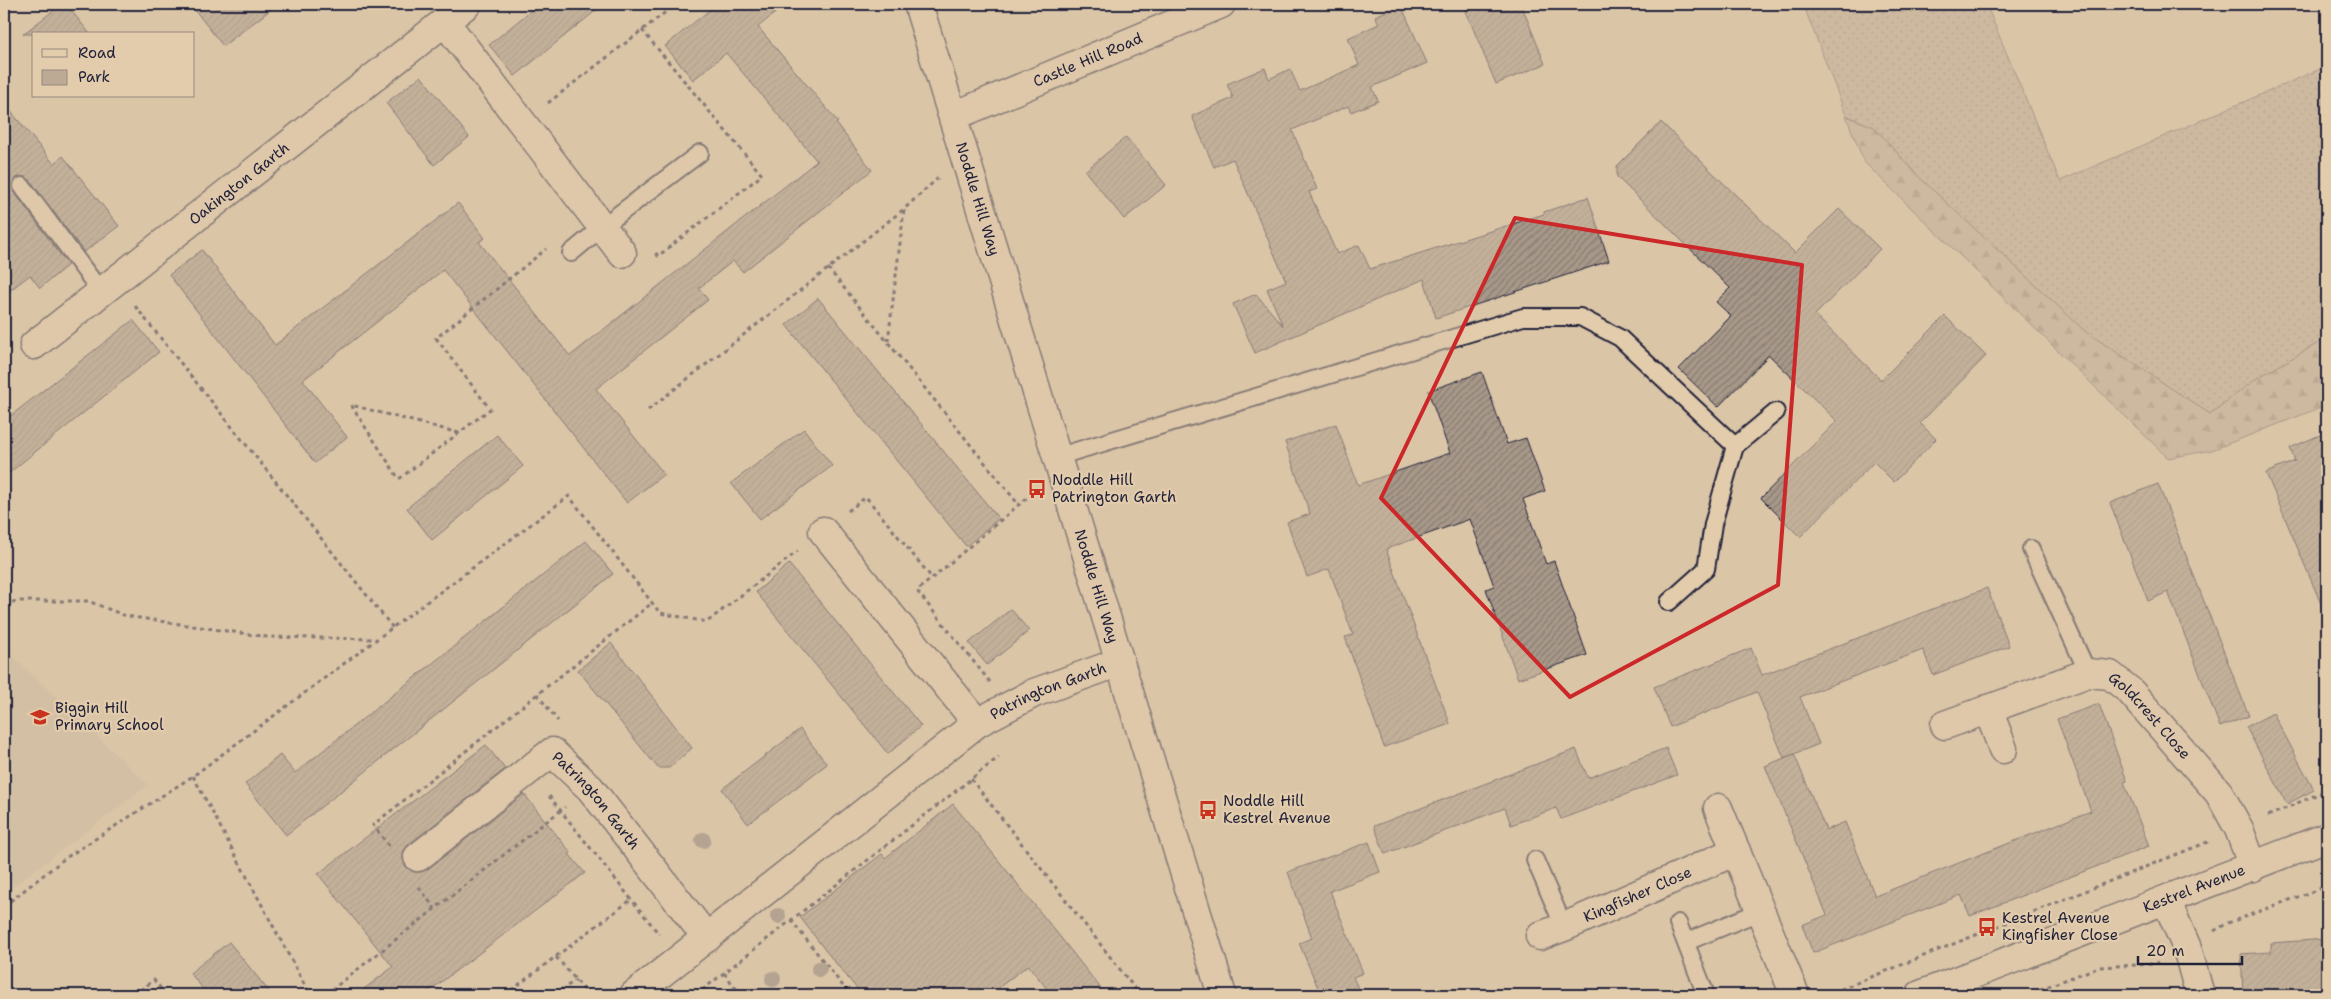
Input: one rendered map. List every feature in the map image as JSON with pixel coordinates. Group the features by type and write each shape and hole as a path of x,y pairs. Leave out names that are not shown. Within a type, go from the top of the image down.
{"street":[{"name":"Oakington Garth","path":"34,345 467,4"},
{"name":"Noddle Hill Way","path":"918,4 954,116 1059,467 1222,995"},
{"name":"Castle Hill Road","path":"954,116 1221,4"},
{"path":"444,22 622,253"},
{"name":"Patrington Garth","path":"823,531 977,723"},
{"name":"Patrington Garth","path":"634,995 977,723 1034,693 1120,662"},
{"name":"Goldcrest Close","path":"1945,725 2088,672 2110,675 2130,691 2219,793 2239,829 2253,867"},
{"path":"1988,709 2003,749"},
{"name":"Patrington Garth","path":"418,857 552,752 590,788 707,938"},
{"path":"1718,808 1761,911 1806,994"},
{"name":"Kestrel Avenue","path":"1920,995 2327,837"},
{"name":"Kingfisher Close","path":"1552,931 1736,851"},
{"path":"2166,900 2187,948 2200,995"}],"lane":[{"path":"571,253 602,227 700,153"},
{"path":"22,186 108,287"},
{"path":"1059,467 1523,316 1580,316 1620,338 1735,446"},
{"path":"1670,602 1706,569 1713,524 1735,446 1776,412"},
{"path":"2031,549 2088,672"},
{"path":"1535,860 1552,931"},
{"path":"1686,942 1761,911"},
{"path":"1678,923 1706,995"}],"path":[{"path":"522,122 676,4"},
{"path":"648,410 904,209 938,178"},
{"path":"888,341 904,209"},
{"path":"459,433 351,405 399,479 459,433 490,409 436,338 547,248"},
{"path":"828,268 1019,506"},
{"path":"108,287 393,628"},
{"path":"1008,706 952,632 917,591 1019,506 1059,467"},
{"path":"4,906 64,859 194,776 569,496 660,613 707,622 866,497 932,578"},
{"path":"4,603 20,601 88,601 126,616 267,637 377,639"},
{"path":"390,848 373,825 652,603"},
{"path":"696,995 999,757"},
{"path":"529,770 680,960"},
{"path":"194,776 310,995"},
{"path":"971,778 1140,995"},
{"path":"325,995 590,788"},
{"path":"1806,994 1834,992 2239,829 2327,790"},
{"path":"418,886 435,909"},
{"path":"505,995 632,900"},
{"path":"791,920 850,995"},
{"path":"556,956 589,995"},
{"path":"724,973 742,995"},
{"path":"134,995 154,980 166,995"},
{"path":"554,995 576,980"}],"highlighted area":[{"path":"1515,218 1802,265 1778,585 1570,697 1381,498"}],"shaded area":[{"name":"Biggin Hill Primary School","path":"4,648 148,785 4,893"}],"green space":[{"path":"1803,4 1986,4 2060,181 2327,66 2327,338 2256,379 2210,414 2086,332 1920,178 1874,127 1846,115"},
{"path":"1846,116 1874,127 1920,178 2086,332 2210,414 2256,379 2327,338 2327,405 2212,450 2168,458 1864,162"}],"building":[{"path":"62,4 66,4 88,32 32,32 32,34 23,34"},
{"path":"190,4 278,4 223,46"},
{"path":"539,4 604,4 515,76 489,45"},
{"path":"717,4 786,4 758,27 838,122 836,123 872,170 743,272 733,261 699,288 708,300 596,389 664,474 627,503 443,270 303,380 347,437 315,463 169,275 202,250 275,345 458,203 485,238 479,242 570,356 817,161 726,53 693,80 665,46"},
{"path":"1463,4 1521,4 1545,64 1496,84"},
{"path":"1401,5 1427,63 1372,87 1378,101 1351,112 1348,106 1292,130 1317,189 1309,192 1337,254 1359,245 1370,269 1544,214 1544,212 1588,197 1609,261 1436,318 1424,279 1255,353 1233,304 1256,294 1283,326 1267,289 1286,281 1233,159 1214,167 1192,116 1233,98 1227,84 1265,68 1269,79 1290,69 1300,91 1359,65 1348,38 1379,24 1375,16"},
{"path":"421,76 469,137 434,165 386,103"},
{"path":"4,103 54,164 63,156 119,226 84,252 30,180 25,177 16,178 13,183 14,192 68,265 40,288 30,275 4,295"},
{"path":"1661,122 1795,253 1839,209 1880,249 1815,315 1881,380 1945,316 1986,356 1920,423 1936,439 1894,482 1874,462 1800,537 1761,498 1837,421 1769,355 1718,407 1679,369 1731,316 1716,302 1730,288 1617,177 1617,166"},
{"path":"1126,137 1166,185 1124,219 1085,171"},
{"path":"818,298 999,519 966,546 786,325"},
{"path":"133,320 159,352 4,477 4,421"},
{"path":"1482,372 1507,444 1526,438 1545,491 1523,499 1546,564 1554,561 1587,655 1518,679 1486,589 1494,586 1470,519 1386,549 1450,724 1384,747 1345,637 1353,635 1329,569 1307,577 1287,522 1310,514 1285,442 1336,424 1358,485 1450,453 1428,391"},
{"path":"804,429 832,466 760,519 731,483"},
{"path":"2327,432 2327,618 2266,473 2295,461 2290,448"},
{"path":"497,435 523,466 432,540 407,508"},
{"path":"2158,484 2249,716 2220,727 2168,592 2148,601 2110,503"},
{"path":"586,541 613,574 286,835 245,784 280,755 295,773"},
{"path":"789,564 921,726 888,754 756,592"},
{"path":"1987,588 2009,646 1933,675 1923,650 1800,697 1819,744 1784,758 1757,692 1670,727 1654,687 1751,648 1762,675"},
{"path":"1011,609 1029,631 987,665 969,643"},
{"path":"611,643 692,748 669,768 658,768 578,670"},
{"path":"2099,704 2127,781 2124,782 2149,846 1970,916 1961,895 1813,953 1802,925 1827,915 1765,766 1794,754 1826,830 1845,822 1875,896 2091,811 2057,719"},
{"path":"2273,713 2314,790 2287,804 2246,727"},
{"path":"800,729 827,764 748,824 722,789"},
{"path":"486,745 505,769 408,845 403,852 405,866 413,872 421,872 428,869 524,794 585,873 424,995 356,995 393,967 318,874"},
{"path":"1666,748 1677,775 1561,819 1556,808 1511,825 1505,808 1385,854 1374,826 1576,749 1588,778"},
{"path":"953,804 1106,995 1052,995 1028,965 989,995 862,995 825,950 800,917 882,854 885,858"},
{"path":"1369,842 1380,872 1330,891 1363,973 1353,977 1361,995 1321,995 1299,943 1312,938 1288,872"},
{"path":"2327,939 2327,995 2243,995 2241,954 2271,952 2271,943"},
{"path":"229,942 272,995 208,995 190,973"}],"place":[{"name":"Noddle Hill Patrington Garth","path":"1037,489"},
{"name":"Biggin Hill Primary School","path":"40,717"},
{"name":"Noddle Hill Kestrel Avenue","path":"1208,810"},
{"name":"Kestrel Avenue Kingfisher Close","path":"1987,927"}]}
